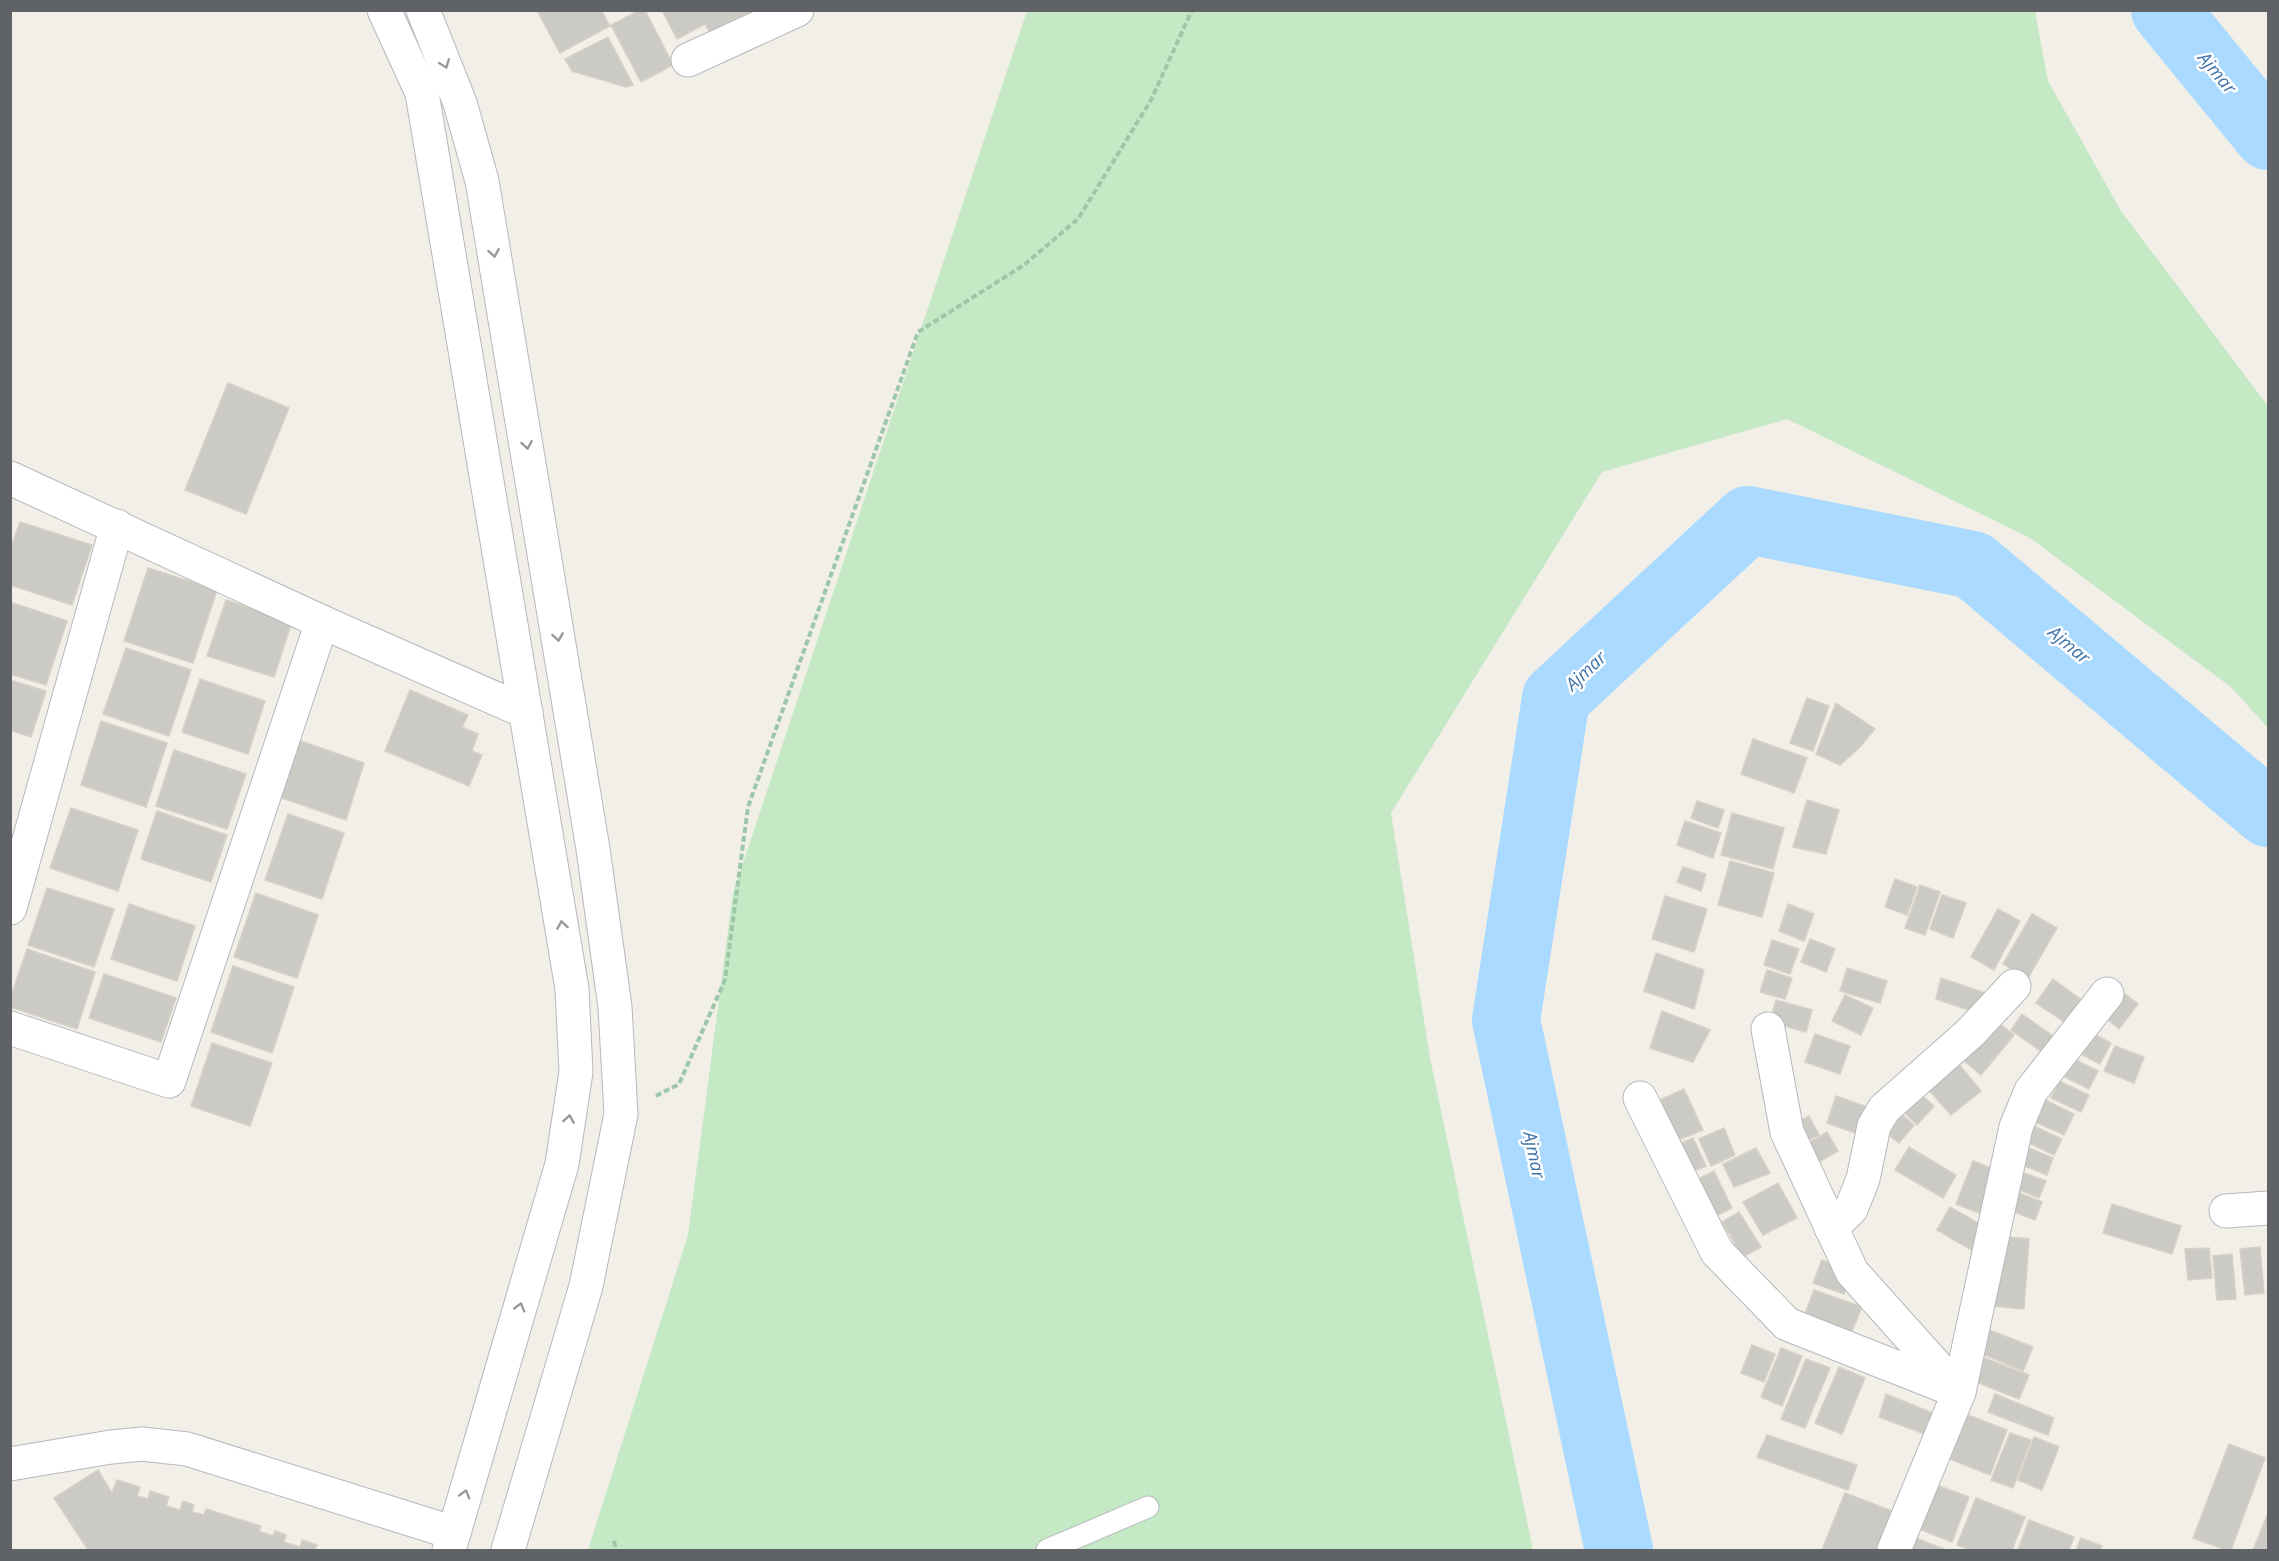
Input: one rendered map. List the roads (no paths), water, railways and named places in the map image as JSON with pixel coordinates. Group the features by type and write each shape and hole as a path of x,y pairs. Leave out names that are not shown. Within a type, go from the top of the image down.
{"street":[{"path":"10,1464 142,1444 187,1449 452,1542 562,1164 576,1072 572,988 422,93 384,10"},
{"path":"423,10 460,103 482,181 593,849 615,1007 621,1114 586,1286 508,1551"},
{"path":"688,60 797,10"},
{"path":"10,478 322,622 526,712"},
{"path":"10,908 117,526"},
{"path":"10,1028 169,1082 322,622"},
{"path":"1832,1228 1851,1209 1863,1179 1874,1126 1884,1109 1970,1033 2014,986"},
{"path":"1894,1551 1959,1392 2016,1127 2031,1091 2107,994"},
{"path":"1768,1029 1787,1132 1852,1272 1959,1392"},
{"path":"1640,1098 1717,1252 1787,1324 1959,1392"},
{"path":"2226,1211 2268,1208"}],"lane":[{"path":"1047,1551 1148,1507"}],"waterway":[{"name":"Ajmar","path":"2165,10 2268,136"},
{"name":"Ajmar","path":"1619,1550 1506,1020 1556,698 1748,520 1973,565 2268,813"}]}
